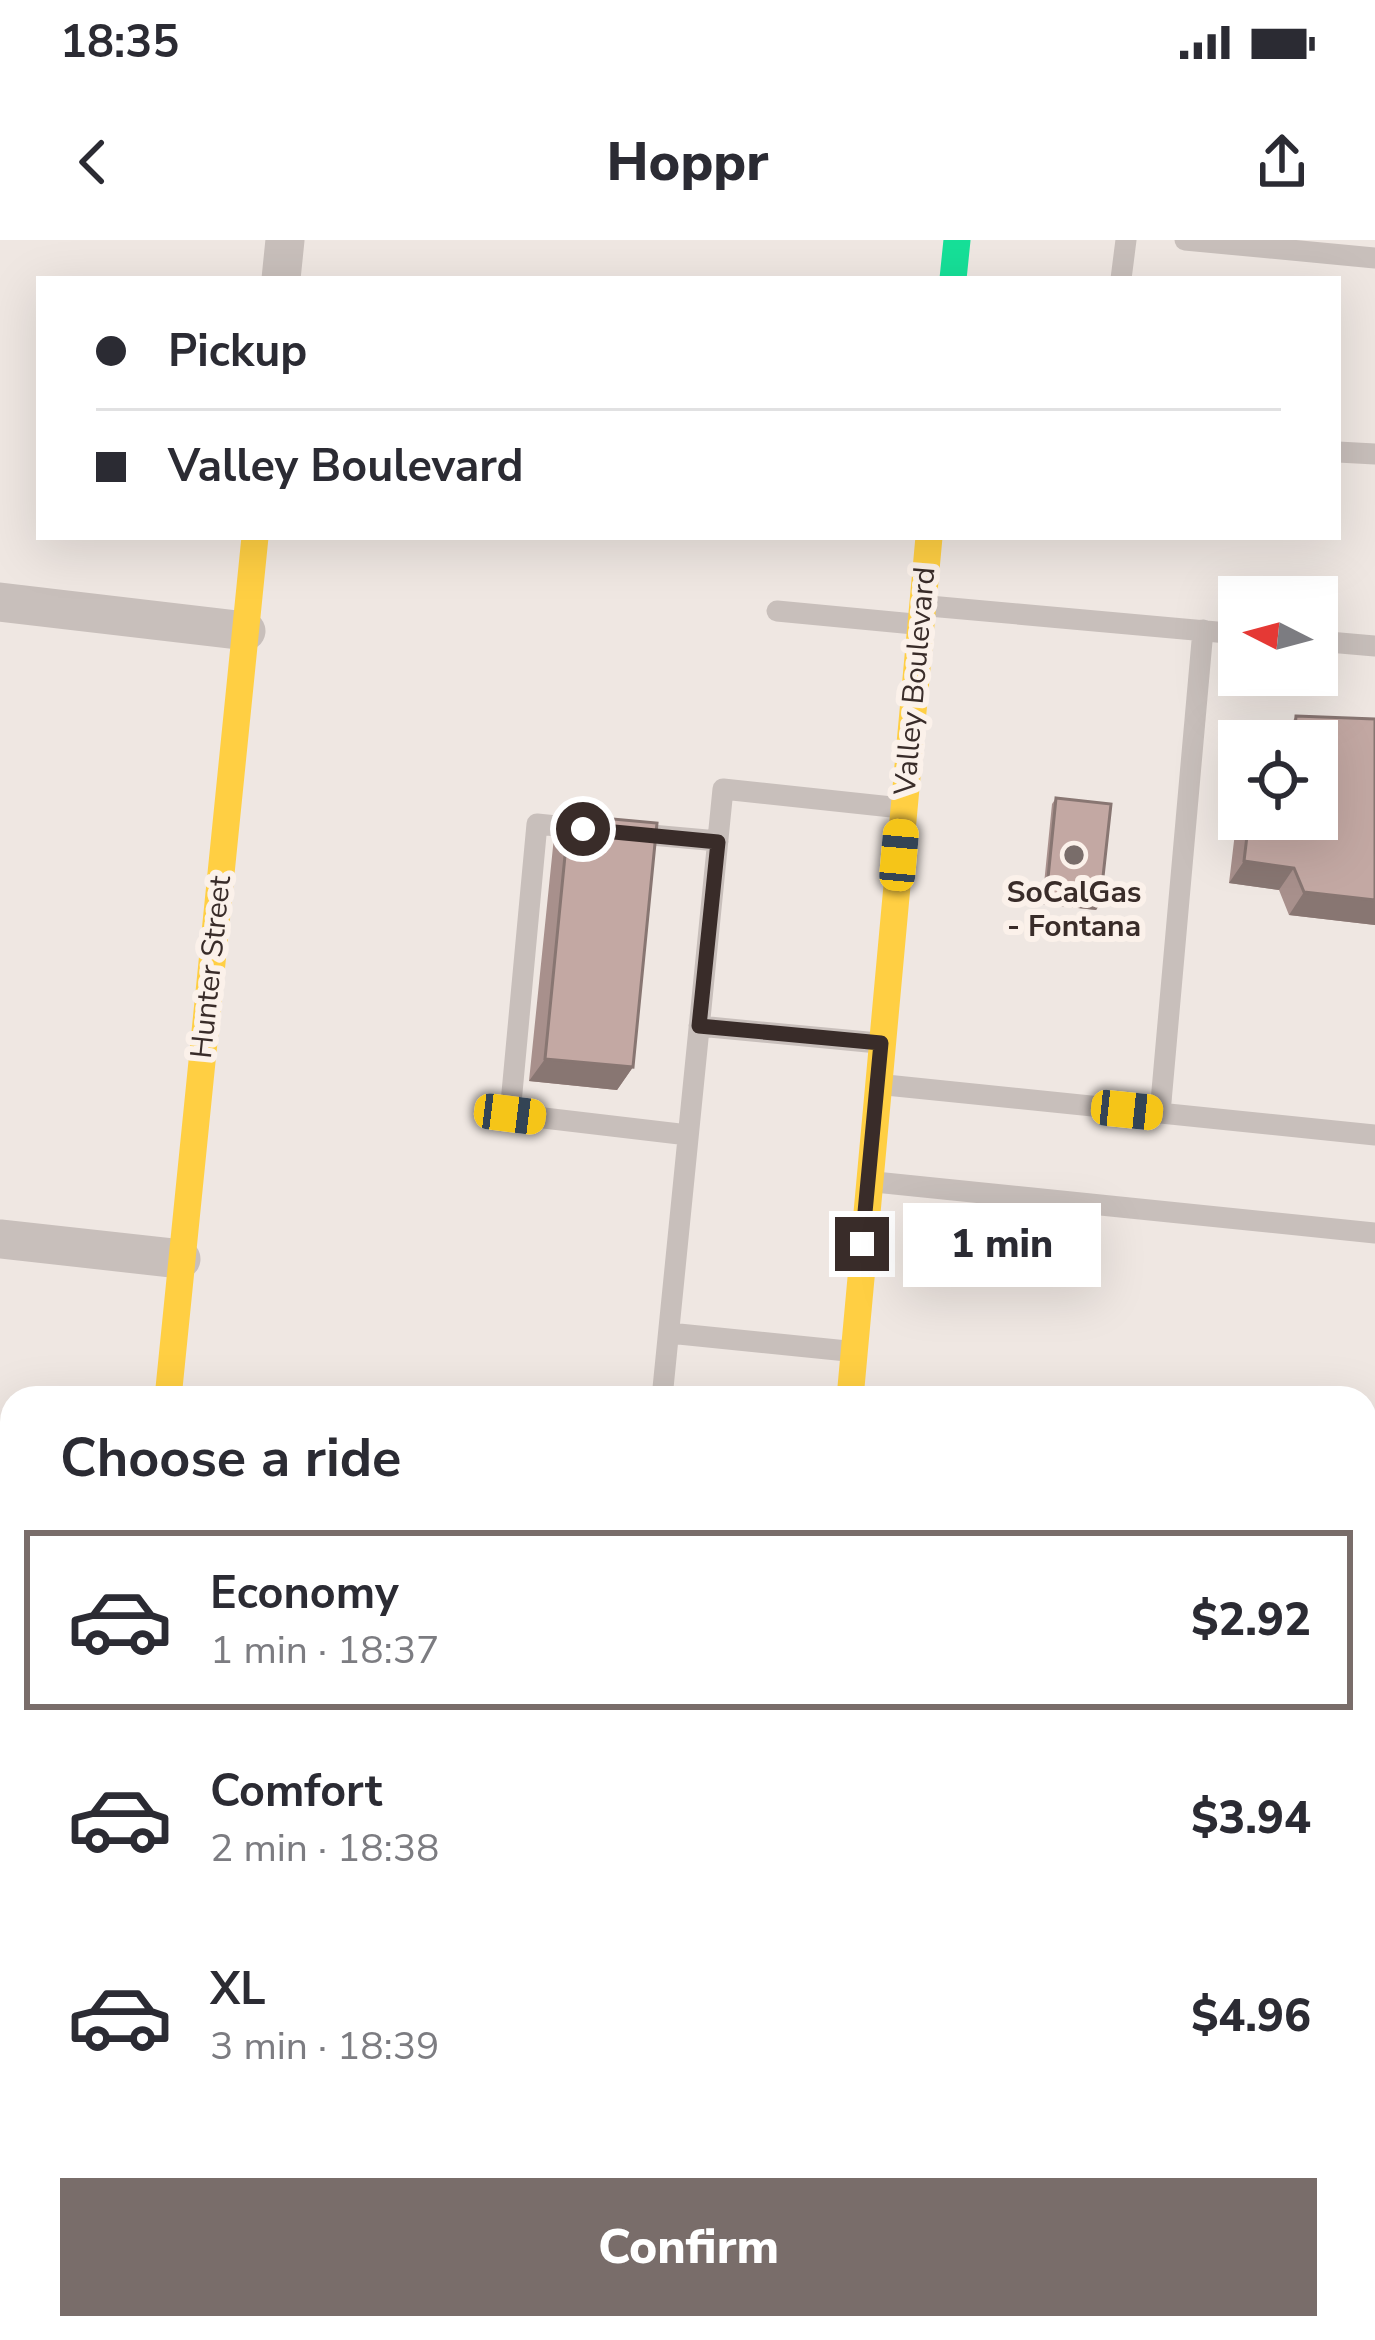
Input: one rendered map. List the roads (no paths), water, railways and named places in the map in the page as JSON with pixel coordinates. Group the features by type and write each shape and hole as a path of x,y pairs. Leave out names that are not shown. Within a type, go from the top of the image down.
{"main road":[{"path":"953,276 957,240"},
{"name":"Hunter Street","path":"169,1386 255,540"},
{"name":"Valley Boulevard","path":"851,1386 929,540"}],"street":[{"path":"281,276 285,240"},
{"path":"0,602 246,631"},
{"path":"0,1239 181,1259"}],"lane":[{"path":"1121,276 1126,240"},
{"path":"1186,240 1375,258"},
{"path":"1341,452 1375,454"},
{"path":"777,610 1218,632"},
{"path":"1160,1113 1203,630"},
{"path":"1338,643 1375,646"},
{"path":"663,1386 723,789 903,808"},
{"path":"688,1135 510,1114 538,824 718,842"},
{"path":"699,1026 881,1043"},
{"path":"877,1084 1375,1135"},
{"path":"868,1181 1375,1233"},
{"path":"669,1334 854,1352"}],"place":[{"name":"SoCalGas - Fontana","path":"1074,855"}]}
